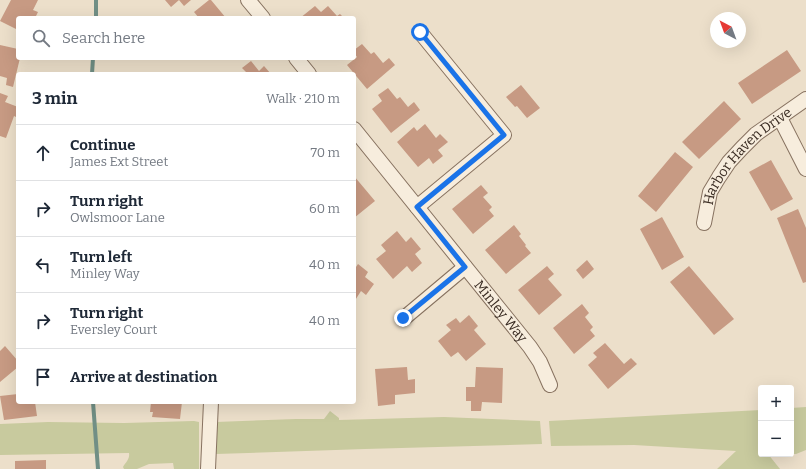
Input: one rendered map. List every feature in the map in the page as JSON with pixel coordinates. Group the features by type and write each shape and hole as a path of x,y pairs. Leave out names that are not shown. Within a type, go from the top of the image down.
{"street":[{"path":"248,0 261,16"},
{"path":"417,207 504,135 420,32"},
{"path":"298,60 307,72"},
{"name":"Harbor Haven Drive","path":"704,223 710,192 729,162 756,134 806,99"},
{"path":"780,118 806,169"},
{"name":"Minley Way","path":"356,131 534,352 550,385"},
{"path":"403,318 465,267"},
{"path":"208,469 211,404"}],"green space":[{"path":"806,407 806,450 796,454 794,454 794,408"},
{"path":"758,410 758,457 770,457 780,469 717,469 736,451 634,445 551,446 549,421"},
{"path":"330,411 339,418 339,420 444,417 540,421 542,444 216,454 216,422 324,419"},
{"path":"48,422 124,423 199,422 199,469 174,469 173,463 149,464 137,469 124,469 123,467 128,459 129,453 0,455 0,424"}],"building":[{"path":"11,0 38,0 33,10 38,12 36,16 16,16 16,29 0,21"},
{"path":"165,0 179,0 171,7"},
{"path":"179,0 191,0 184,6"},
{"path":"211,0 224,16 197,16 194,12"},
{"path":"315,6 321,12 328,6 337,16 302,16"},
{"path":"362,44 371,54 374,52 383,63 389,58 395,65 367,89 356,76 356,72 353,72 347,65 353,60 356,60 356,48"},
{"path":"0,45 16,49 16,60 20,60 13,87 6,85 7,78 0,76"},
{"path":"787,50 801,71 752,104 738,83"},
{"path":"251,61 259,71 264,66 269,72 246,72 242,68"},
{"path":"521,85 540,108 527,118 517,106 515,107 506,97"},
{"path":"388,88 397,99 400,97 408,107 414,102 420,110 391,133 372,109 382,101 378,95"},
{"path":"0,93 8,96 5,102 16,106 16,117 14,116 6,138 0,136"},
{"path":"724,101 741,119 699,159 682,142"},
{"path":"425,124 436,138 440,134 448,142 438,150 443,156 433,164 429,158 418,167 397,142 414,127 417,131"},
{"path":"675,152 693,167 656,212 638,196"},
{"path":"771,160 793,199 771,211 749,172"},
{"path":"356,178 375,201 356,216"},
{"path":"481,185 488,193 483,197 492,207 489,210 494,216 473,234 452,209"},
{"path":"798,209 806,228 806,282 803,283 777,218"},
{"path":"662,217 684,257 662,270 640,229"},
{"path":"514,225 521,234 519,236 526,245 525,246 531,253 506,274 485,250"},
{"path":"397,231 406,242 411,237 421,249 415,254 422,263 412,272 407,266 393,279 376,259 386,251 381,245"},
{"path":"587,260 594,269 583,279 576,270"},
{"path":"358,264 368,272 365,277 374,284 366,295 361,291 356,299 356,267"},
{"path":"547,266 554,274 548,279 562,295 539,315 518,290"},
{"path":"689,266 734,319 714,335 670,282"},
{"path":"582,304 589,313 585,317 593,327 590,330 595,336 574,354 553,328"},
{"path":"469,315 478,326 474,330 486,344 466,361 458,352 451,357 438,341 451,330 446,325 456,318 460,323"},
{"path":"605,343 624,364 631,358 637,364 608,389 588,365 597,357 593,353"},
{"path":"5,346 16,359 16,369 0,382 0,351"},
{"path":"407,367 408,380 415,379 415,393 395,395 395,404 378,406 375,369"},
{"path":"476,367 503,368 502,403 482,402 481,411 471,411 471,401 466,401 466,387 475,387"},
{"path":"16,394 16,404 35,404 37,416 4,420 0,396"},
{"path":"151,404 182,404 180,419 152,417 153,412 150,412"},
{"path":"46,460 46,469 15,469 15,461"}],"waterway":[{"path":"96,0 96,16"},
{"path":"92,72 93,60"},
{"path":"93,404 98,469"}],"route":[{"path":"403,318 465,267 417,207 504,135 420,32"}]}
